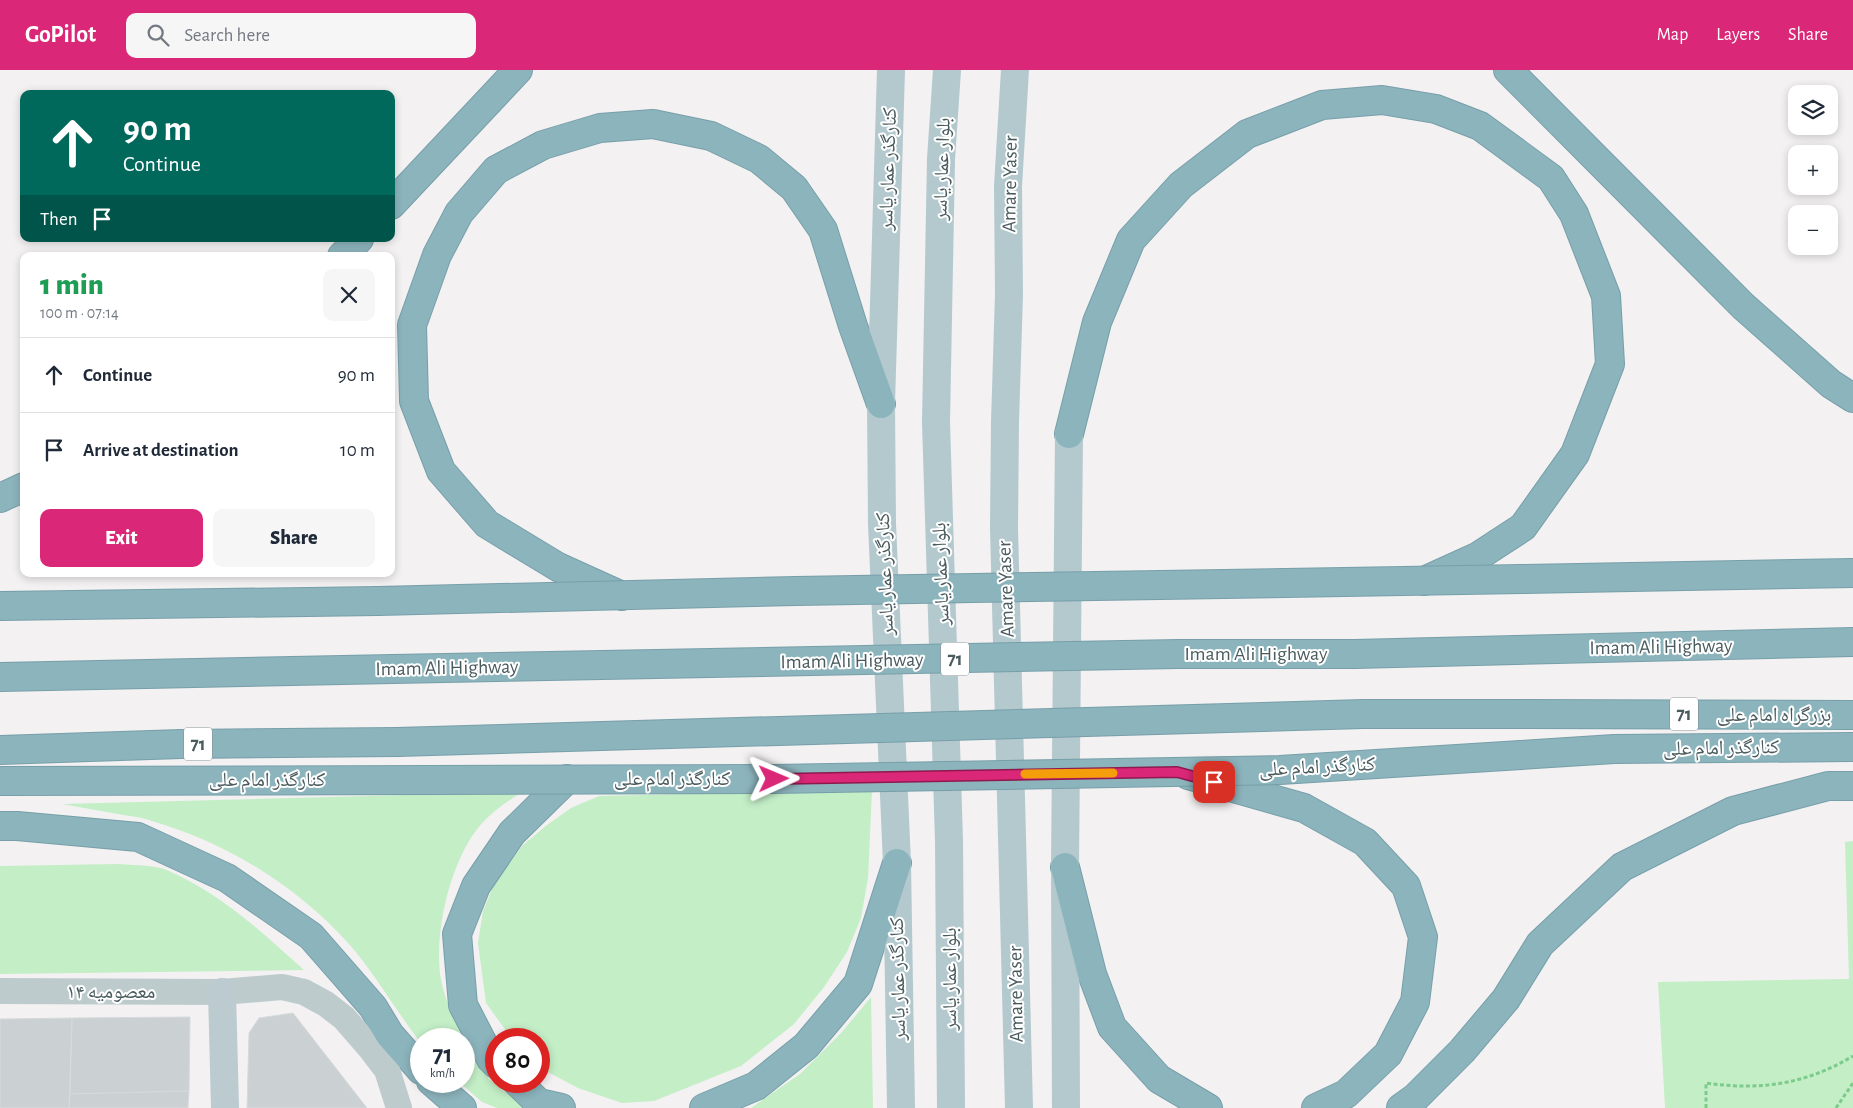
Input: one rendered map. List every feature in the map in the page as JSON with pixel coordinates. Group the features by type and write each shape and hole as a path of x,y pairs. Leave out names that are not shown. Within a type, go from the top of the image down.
{"highway":[{"path":"395,201 518,70"},
{"path":"1508,70 1742,306 1831,384 1853,398"},
{"path":"1069,434 1097,322 1131,240 1181,185 1247,134 1322,105 1382,100 1436,109 1480,126 1551,178 1574,214 1606,296 1610,364 1575,454 1523,527 1477,557 1424,581"},
{"path":"622,596 558,567 487,524 441,471 414,401 412,325 437,255 459,213 496,170 543,145 600,128 653,124 711,136 759,159 794,188 823,230 853,326 881,404"},
{"path":"346,252 356,242"},
{"path":"0,498 20,489"},
{"path":"0,606 378,601 796,591 1853,573"},
{"name":"Imam Ali Highway","path":"0,677 1178,654 1356,654 1853,642"},
{"name":"بزرگراه امام علی","path":"0,750 181,744 397,742 1363,714 1853,715"},
{"name":"کنارگذر امام علی","path":"0,782 774,779 1177,772 1280,770 1614,749 1853,747"},
{"path":"1177,772 1304,808 1365,842 1406,886 1422,937 1415,1002 1388,1054 1346,1094 1316,1108"},
{"path":"485,1047 463,1005 457,934 476,886 512,833 567,779"},
{"path":"1401,1108 1415,1098 1462,1051 1506,1000 1540,944 1622,867 1733,811 1828,786 1853,786"},
{"path":"0,826 138,837 227,878 311,936 373,1007 390,1036 410,1058"},
{"path":"704,1108 756,1086 806,1046 858,984 897,863"},
{"path":"1065,867 1092,974 1112,1027 1159,1079 1208,1108"},
{"path":"445,1093 462,1108"},
{"path":"529,1093 539,1102 561,1108"}],"main road":[{"name":"کنارگذر عمار یاسر","path":"891,70 881,404 882,524 897,863 901,1108"},
{"name":"بلوار عمار یاسر","path":"946,70 941,159 936,422 949,841 951,1108"},
{"name":"Amare Yaser","path":"1015,70 1008,186 1009,294 1004,528 1019,1108"},
{"path":"1066,1108 1065,867 1069,434"}],"street":[{"name":"معصومیه ۱۴","path":"0,991 222,992 282,987 304,992 326,1004 344,1018 387,1070 400,1108"},
{"path":"222,992 225,1108"}],"path":[{"path":"1706,1108 1706,1083 1731,1087 1783,1084 1830,1068 1853,1056"},
{"path":"1836,1108 1853,1084"}],"green space":[{"path":"872,790 868,878 861,918 847,952 824,987 794,1024 741,1066 654,1101 622,1103 578,1088 550,1073 550,1028 504,1028 486,1003 478,943 483,911 496,880 523,845 547,825 571,808 599,796"},
{"path":"522,792 498,808 478,828 468,843 452,878 442,918 439,957 441,982 458,1028 410,1028 368,968 329,923 284,885 234,854 180,830 152,821 62,804"},
{"path":"1853,841 1853,1108 1665,1108 1658,982 1849,979 1845,842"},
{"path":"118,864 164,869 184,878 238,914 304,970 0,974 0,866"},
{"path":"871,997 873,1108 751,1108 800,1074 842,1032"},
{"path":"475,1058 485,1073 485,1093 507,1093 526,1108 497,1108 482,1102 472,1093 475,1093"}],"building":[{"path":"293,1013 367,1108 247,1108 249,1033 259,1018"},
{"path":"190,1017 189,1091 70,1094 72,1018"},
{"path":"72,1018 69,1108 0,1108 0,1019"},
{"path":"189,1091 188,1108 69,1108 70,1094"}],"slow traffic":[{"path":"1025,774 1113,773"}],"route":[{"path":"774,779 1177,772 1214,782"}]}
